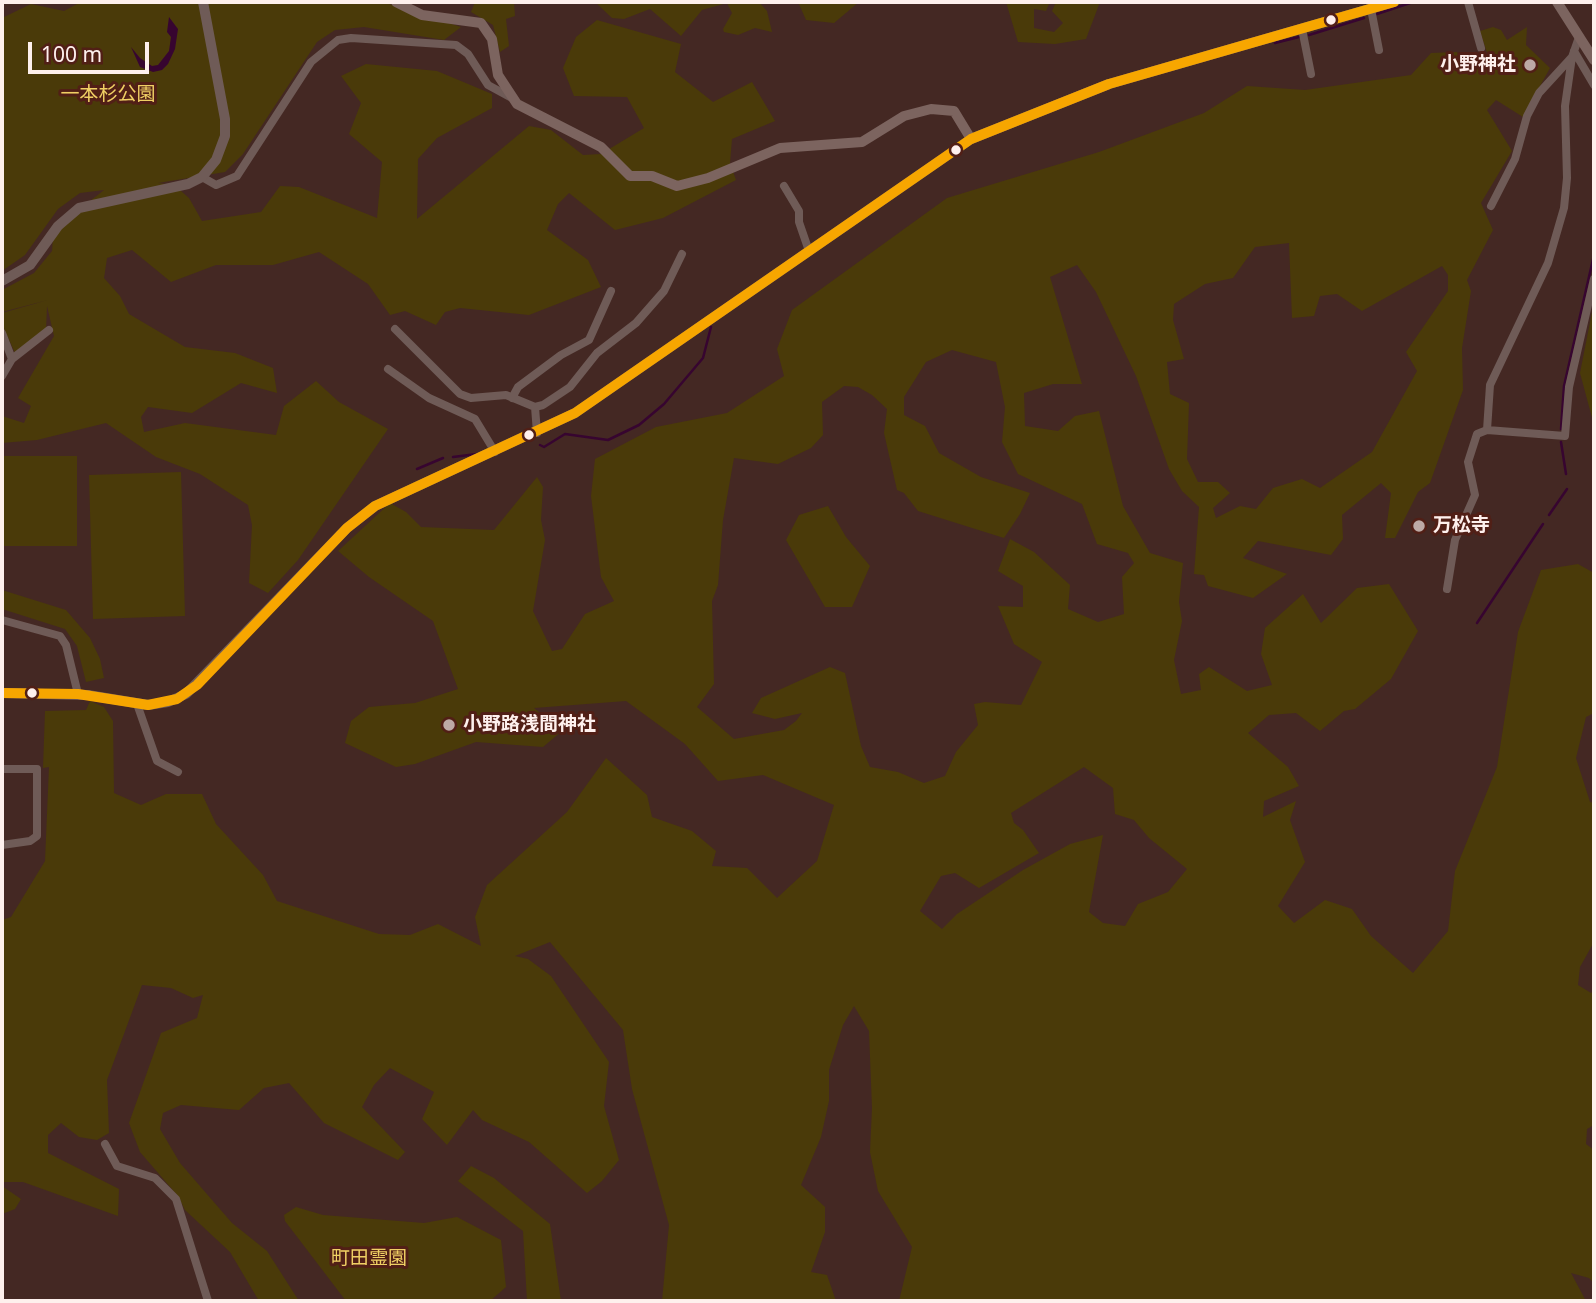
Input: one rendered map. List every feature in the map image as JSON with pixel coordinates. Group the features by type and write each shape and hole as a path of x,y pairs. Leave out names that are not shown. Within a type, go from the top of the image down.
{"main road":[{"path":"396,2 422,15 472,20 484,25 492,39 498,75 510,97 529,112 601,147 627,175 652,176 677,186 708,178 779,148 862,142 904,116 925,110 954,111 971,139 1109,84 1394,2"},
{"path":"1557,2 1594,60"},
{"path":"2,693 83,694"}],"street":[{"path":"2,281 30,265 56,229 79,208 178,187 202,177 216,160 225,136 203,2"},
{"path":"1468,2 1481,48"},
{"path":"1371,9 1379,50"},
{"path":"1302,29 1311,74"},
{"path":"1488,430 1490,385 1548,263 1564,208 1567,178 1564,129 1573,54 1579,37"},
{"path":"202,177 216,185 240,173 314,58 338,40 351,38 456,45 468,54 488,85 510,97"},
{"path":"1573,54 1594,85"},
{"path":"1491,206 1515,159 1527,116 1539,93 1573,54"},
{"path":"2,620 49,631 63,640 83,694 137,705 168,702 186,694 347,528 375,506 537,433 575,413 971,139"},
{"path":"784,186 799,211 799,222 809,251"},
{"path":"395,329 414,352 460,394 471,398 512,398 535,407 543,405 570,387 597,354 636,323 664,291 682,254"},
{"path":"1447,589 1455,540 1475,495 1468,462 1477,434 1488,430 1565,436 1569,387 1594,279"},
{"path":"512,398 518,387 561,355 589,340 611,291"},
{"path":"2,376 12,359 49,330"},
{"path":"2,333 12,359"},
{"path":"388,369 429,398 475,419 495,452"},
{"path":"535,407 537,433"},
{"path":"137,705 157,761 178,772"},
{"path":"2,769 37,769 37,836 30,841 2,845"},
{"path":"105,1144 117,1166 155,1178 176,1199 208,1301"}],"green space":[{"name":"一本杉公園","path":"81,2 383,2 461,27 444,40 364,27 335,30 317,42 243,154 225,172 158,183 174,185 189,198 202,221 261,212 280,186 299,187 377,218 382,162 349,134 361,103 341,76 366,64 437,71 492,94 492,108 437,138 418,159 417,219 529,126 551,130 583,155 601,154 644,128 627,97 574,96 563,68 576,37 597,20 681,44 675,72 713,102 752,82 775,121 732,139 730,163 736,180 663,218 615,230 569,193 558,204 547,230 588,260 601,287 529,315 460,308 445,312 436,325 405,311 390,315 368,284 319,252 273,265 216,265 171,282 132,250 107,258 104,278 120,296 129,314 185,347 235,353 273,368 277,393 241,383 192,413 148,407 141,417 144,432 185,423 276,435 284,406 316,381 339,402 388,429 298,560 268,593 249,583 252,525 248,505 200,474 156,457 106,423 37,440 2,443 2,416 24,423 31,406 18,398 54,336 47,306 46,330 15,353 2,324 2,313 48,300 2,312 2,290 34,273 52,251 53,238 66,220 104,190 80,193 58,209 25,255 2,271 2,18 31,4 64,11"},
{"path":"475,2 514,2 515,16 506,19 509,46 500,52 493,25 471,12"},
{"path":"595,2 759,2 767,11 772,32 755,28 738,35 724,32 732,13 727,3 702,10 681,36 650,9 624,19 612,18"},
{"path":"798,2 859,2 834,23 806,20"},
{"path":"1006,2 1050,2 1046,11 1034,9 1034,28 1054,32 1063,23 1052,11 1056,2 1100,2 1086,39 1055,44 1018,42"},
{"path":"1493,27 1501,30 1507,40 1527,27 1526,45 1550,68 1523,117 1496,100 1487,110 1512,151 1481,203 1493,230 1467,280 1471,291 1462,348 1463,390 1430,483 1418,492 1395,538 1385,538 1391,493 1381,483 1342,515 1343,539 1331,555 1258,541 1243,558 1287,574 1253,598 1208,586 1204,575 1194,574 1199,507 1182,491 1169,469 1136,376 1096,292 1077,265 1050,277 1082,384 1053,384 1024,393 1025,426 1058,431 1075,416 1099,411 1123,506 1150,553 1183,563 1179,602 1182,621 1174,660 1181,694 1201,690 1199,674 1209,667 1247,691 1272,685 1261,654 1265,628 1303,594 1321,623 1357,588 1389,584 1418,631 1391,679 1355,709 1344,711 1320,731 1296,713 1269,715 1248,733 1288,767 1299,786 1264,801 1263,817 1296,801 1290,820 1305,862 1278,906 1294,923 1325,900 1352,909 1371,936 1413,973 1448,931 1455,871 1497,767 1518,632 1541,570 1578,564 1594,573 1594,713 1586,717 1576,758 1590,802 1594,803 1594,942 1580,967 1578,985 1591,993 1594,990 1594,1125 1587,1129 1586,1144 1594,1150 1594,1283 1589,1278 1571,1273 1586,1301 899,1301 912,1247 878,1191 870,1152 872,1108 869,1031 854,1006 843,1025 829,1070 829,1101 821,1137 801,1185 825,1207 825,1232 811,1272 827,1275 836,1301 662,1301 669,1225 632,1089 623,1030 550,942 515,956 528,959 551,976 609,1062 604,1106 619,1160 602,1181 587,1193 529,1142 482,1120 473,1110 447,1145 422,1119 434,1092 390,1068 374,1085 362,1107 405,1152 398,1160 324,1123 289,1083 264,1088 239,1110 181,1105 163,1113 160,1129 180,1163 232,1223 267,1251 299,1301 259,1301 230,1252 185,1210 178,1196 140,1152 129,1123 161,1033 197,1018 203,995 193,998 171,988 142,985 107,1080 109,1133 97,1140 79,1137 61,1123 48,1135 48,1153 119,1189 118,1216 23,1182 2,1182 2,920 11,917 45,861 49,767 43,768 45,711 86,710 90,701 104,707 113,721 114,793 141,805 166,794 202,794 216,824 263,875 277,901 379,934 410,935 438,924 481,946 475,917 487,885 567,812 606,758 647,795 652,817 692,831 716,851 712,866 747,868 777,898 817,861 834,805 763,775 718,781 685,744 626,701 534,708 562,731 543,747 476,742 415,764 396,767 345,743 351,721 369,707 415,703 458,689 433,621 369,577 338,551 390,503 406,512 421,527 494,530 537,477 543,487 541,520 545,540 533,611 552,651 562,649 585,614 614,601 601,577 591,496 595,459 656,427 727,413 784,376 777,349 792,310 947,198 1099,152 1204,113 1247,86 1305,90 1411,75 1431,53 1457,52 1465,65 1489,59 1480,31","holes":["1289,243 1292,318 1314,316 1320,296 1337,294 1362,311 1442,266 1448,275 1448,291 1406,352 1417,371 1372,452 1320,488 1302,479 1273,488 1256,509 1240,506 1216,518 1213,508 1230,493 1218,482 1198,482 1187,459 1189,403 1170,394 1167,362 1184,359 1173,320 1174,304 1205,284 1233,278 1255,247","952,350 996,362 1005,407 1002,442 1018,474 1082,504 1097,544 1128,553 1134,563 1122,577 1124,614 1098,622 1068,609 1070,585 1034,552 1010,539 998,571 1023,586 1023,607 998,606 1014,644 1042,662 1021,705 985,702 974,704 978,725 956,752 945,776 924,783 898,772 870,767 861,746 845,673 830,667 761,698 752,713 775,719 802,713 796,721 784,730 734,739 697,707 714,684 712,601 718,585 723,520 734,458 778,464 811,448 823,435 822,402 844,386 858,387 887,409 884,433 897,490 904,493 918,511 1004,538 1020,514 1030,493 981,477 939,453 925,426 904,415 904,397 926,362","1084,767 1113,788 1115,814 1134,820 1149,838 1187,869 1168,892 1138,904 1125,926 1103,923 1089,912 1103,835 1070,844 1023,870 957,914 942,929 920,911 941,876 955,873 979,888 1039,853 1023,830 1014,823 1011,813"]},
{"path":"1594,302 1594,425 1580,373"},
{"path":"2,456 77,456 77,546 2,546"},
{"path":"181,472 185,616 93,619 89,475"},
{"path":"828,506 846,537 870,566 852,607 825,607 786,540 799,515"},
{"path":"2,590 66,610 90,638 100,659 104,678 86,682 77,646 65,629 2,609"},
{"path":"471,1166 494,1178 550,1224 561,1301 527,1301 523,1231 458,1181"},
{"path":"2,1186 21,1199 15,1209 2,1214"},
{"name":"町田霊園","path":"296,1207 323,1215 424,1223 457,1217 501,1240 506,1287 490,1301 346,1301 285,1221 284,1215"}],"shaded area":[{"path":"169,17 178,29 175,49 168,64 162,70 153,72 140,67 131,47 140,58 152,66 158,65 169,51"}],"waterway":[{"path":"1377,14 1413,2"},
{"path":"1309,35 1364,18"},
{"path":"1275,43 1299,37"},
{"path":"1561,429 1564,386 1594,255"},
{"path":"540,445 544,447 565,434 608,440 639,425 664,404 703,358 711,327"},
{"path":"1561,442 1566,474"},
{"path":"453,457 477,454"},
{"path":"417,469 443,458"},
{"path":"1549,515 1567,489"},
{"path":"1477,623 1543,524"}],"transit line":[{"path":"2,693 78,694 148,705 177,699 197,685 347,528 375,506 575,413 971,139 1109,84 1394,2"}],"place":[{"name":"小野神社","path":"1530,65"},
{"name":"万松寺","path":"1419,526"},
{"name":"小野路浅間神社","path":"449,725"}]}
